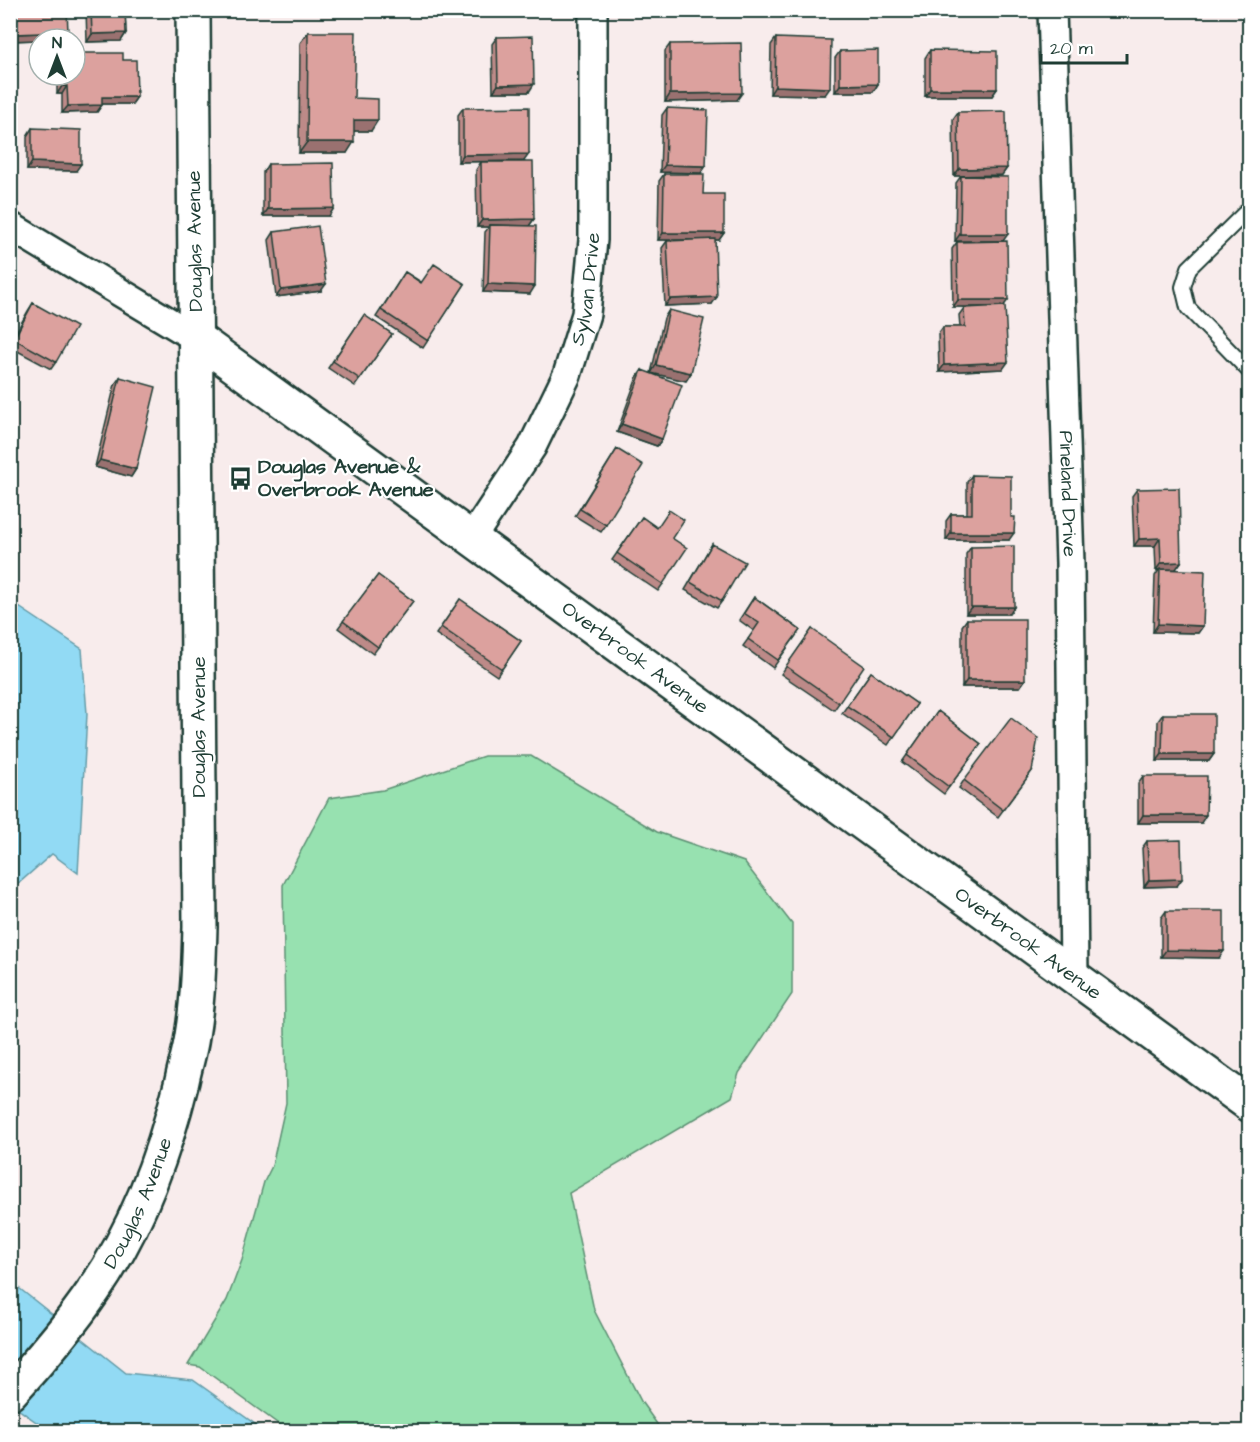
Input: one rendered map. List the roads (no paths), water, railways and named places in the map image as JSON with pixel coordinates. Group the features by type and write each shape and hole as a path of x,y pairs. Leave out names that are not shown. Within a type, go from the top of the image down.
{"main road":[{"name":"Douglas Avenue","path":"10,1393 41,1361 95,1288 125,1237 144,1199 162,1150 172,1120 192,1038 198,988 200,915 193,10"},
{"name":"Overbrook Avenue","path":"196,338 1250,1105"}],"street":[{"name":"Sylvan Drive","path":"471,539 532,447 567,375 586,314 593,240 593,10"},
{"name":"Pineland Drive","path":"1052,10 1070,563 1074,978"},
{"name":"Overbrook Avenue","path":"10,226 196,338"}],"lane":[{"path":"1250,208 1190,268 1183,287 1188,308 1250,372"}],"water":[{"path":"10,601 82,649 87,714 78,873 52,854 11,890"},
{"path":"10,1281 126,1373 193,1380 265,1431 49,1431 11,1404"}],"place":[{"name":"Douglas Avenue & Overbrook Avenue","path":"240,479"}]}
